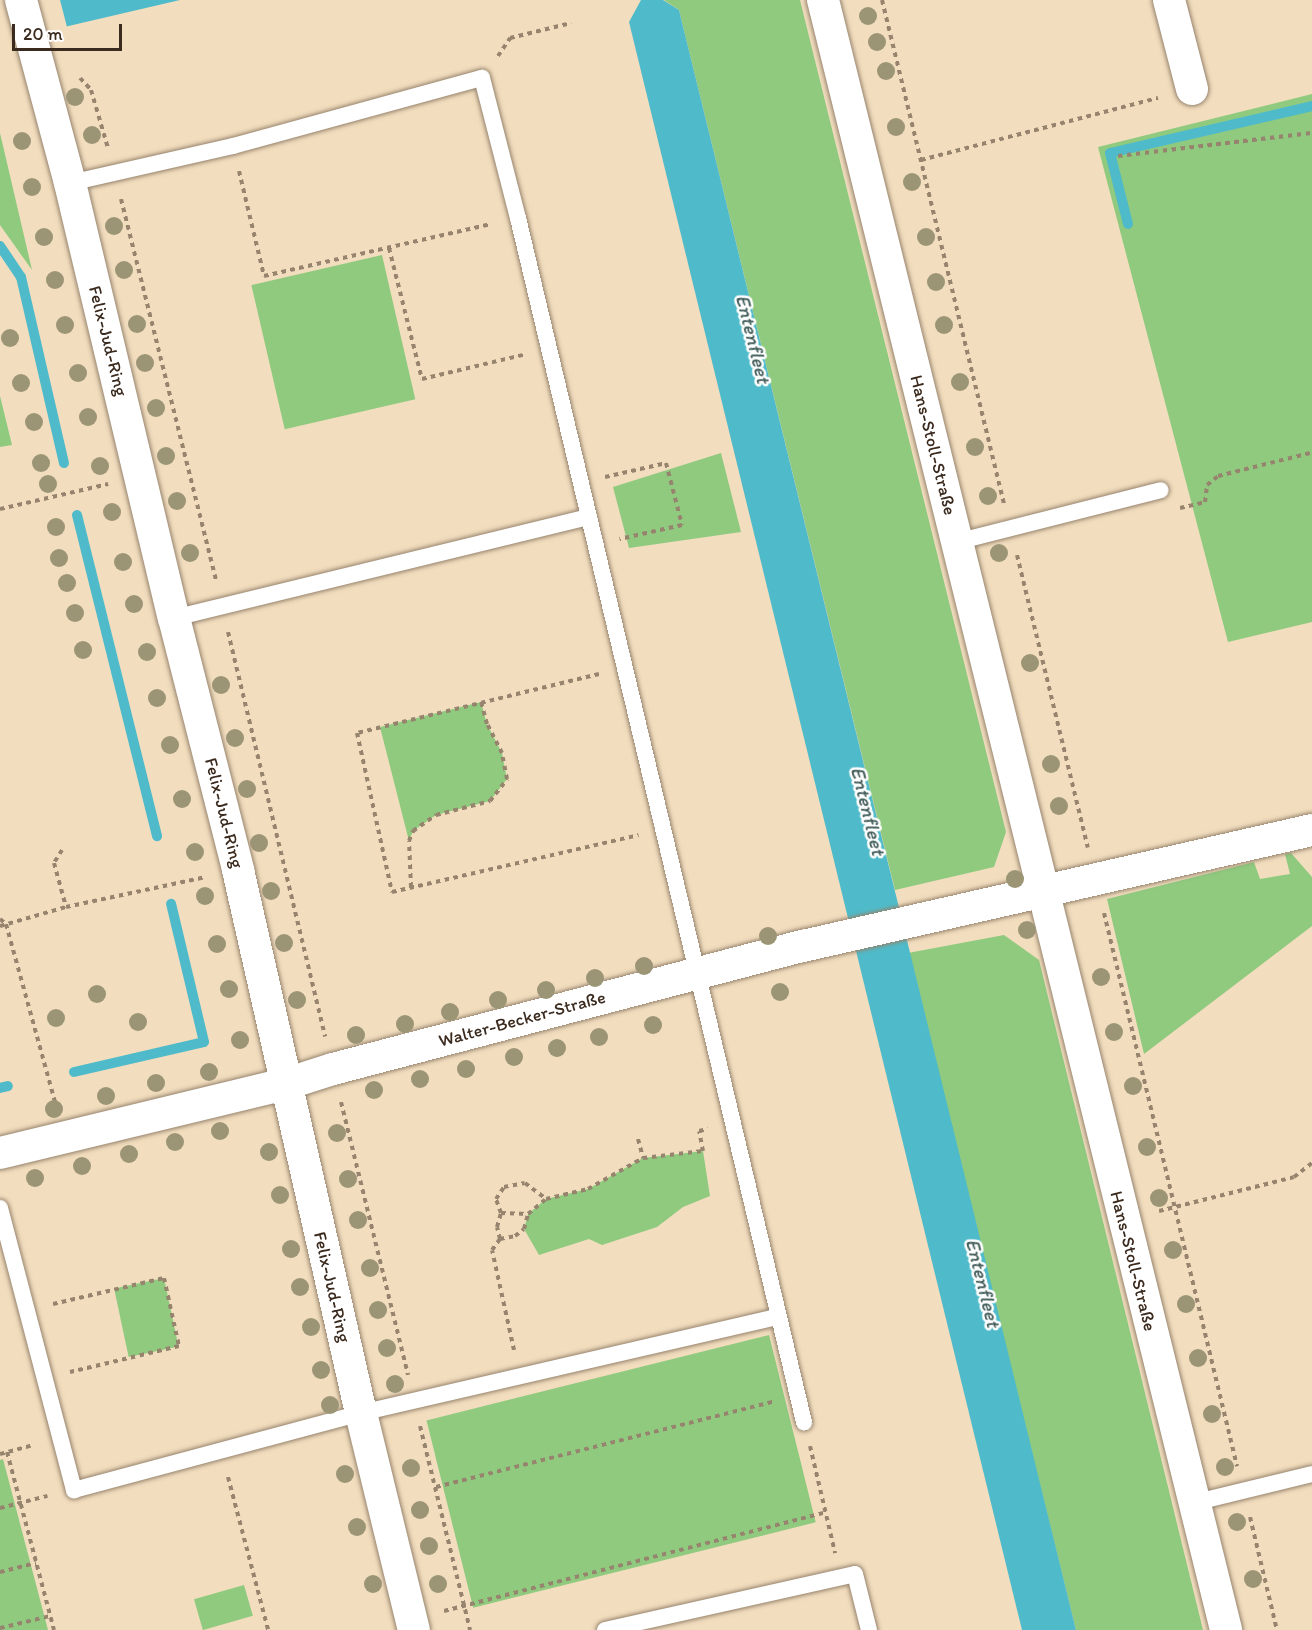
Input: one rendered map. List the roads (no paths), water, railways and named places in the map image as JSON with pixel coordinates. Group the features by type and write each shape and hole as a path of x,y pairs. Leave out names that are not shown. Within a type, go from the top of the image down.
{"street":[{"name":"Felix-Jud-Ring","path":"21,0 70,183 174,618 238,870 361,1413 413,1624"},
{"name":"Hans-Stoll-Straße","path":"823,0 956,542 1045,890 1123,1220 1226,1630"},
{"path":"1169,0 1192,89"},
{"path":"1045,890 1312,830"},
{"name":"Walter-Becker-Straße","path":"0,1153 286,1084 333,1069 803,946 1045,890"}],"lane":[{"path":"70,183 233,146 482,78 596,545 777,1317 804,1422"},
{"path":"956,542 1161,490"},
{"path":"174,618 589,517"},
{"path":"0,1208 74,1490 361,1413 777,1317"},
{"path":"1193,1503 1312,1474"},
{"path":"605,1630 855,1574 869,1630"}],"water":[{"path":"0,0 180,0 0,42"},
{"name":"Entenfleet","path":"641,0 663,0 679,10 1076,1630 1022,1630 629,22"}],"waterway":[{"path":"1128,224 1110,153 1312,106"},
{"path":"0,246 21,277 64,463"},
{"path":"77,515 157,836"},
{"path":"74,1072 204,1042 171,904"},
{"path":"0,1088 8,1086"}]}
